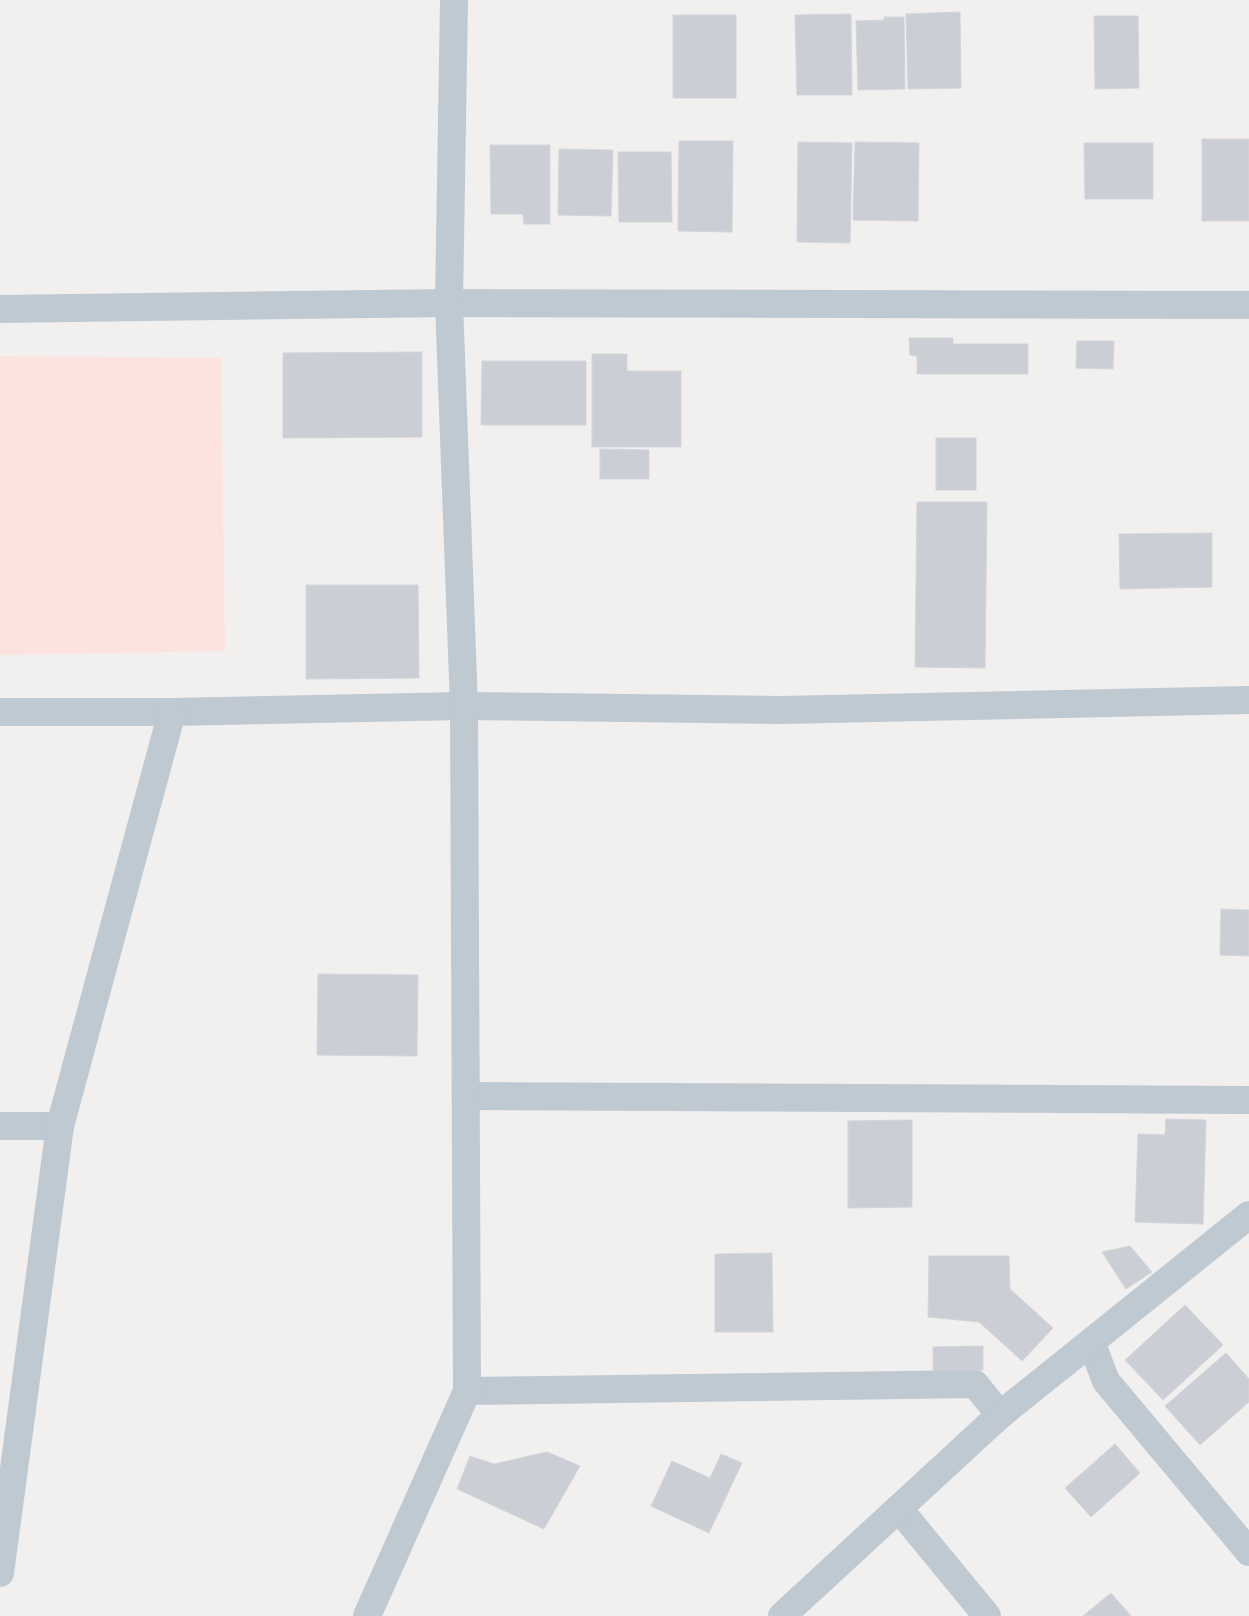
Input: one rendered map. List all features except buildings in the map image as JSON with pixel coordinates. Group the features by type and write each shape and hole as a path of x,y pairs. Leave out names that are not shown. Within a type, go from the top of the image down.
{"street":[{"path":"366,1616 467,1390 464,706 449,304 454,0"},
{"path":"0,309 449,304 1249,305"},
{"path":"0,712 172,712 464,706 781,710 1249,700"},
{"path":"0,1573 2,1542 60,1126 172,712"},
{"path":"466,1096 1249,1100"},
{"path":"0,1126 60,1126"},
{"path":"782,1616 1000,1415 1249,1215"},
{"path":"1091,1342 1106,1381 1249,1552"},
{"path":"467,1390 975,1384 1000,1415"},
{"path":"899,1509 987,1616"}],"shaded area":[{"path":"0,356 221,358 225,651 0,655"}]}
